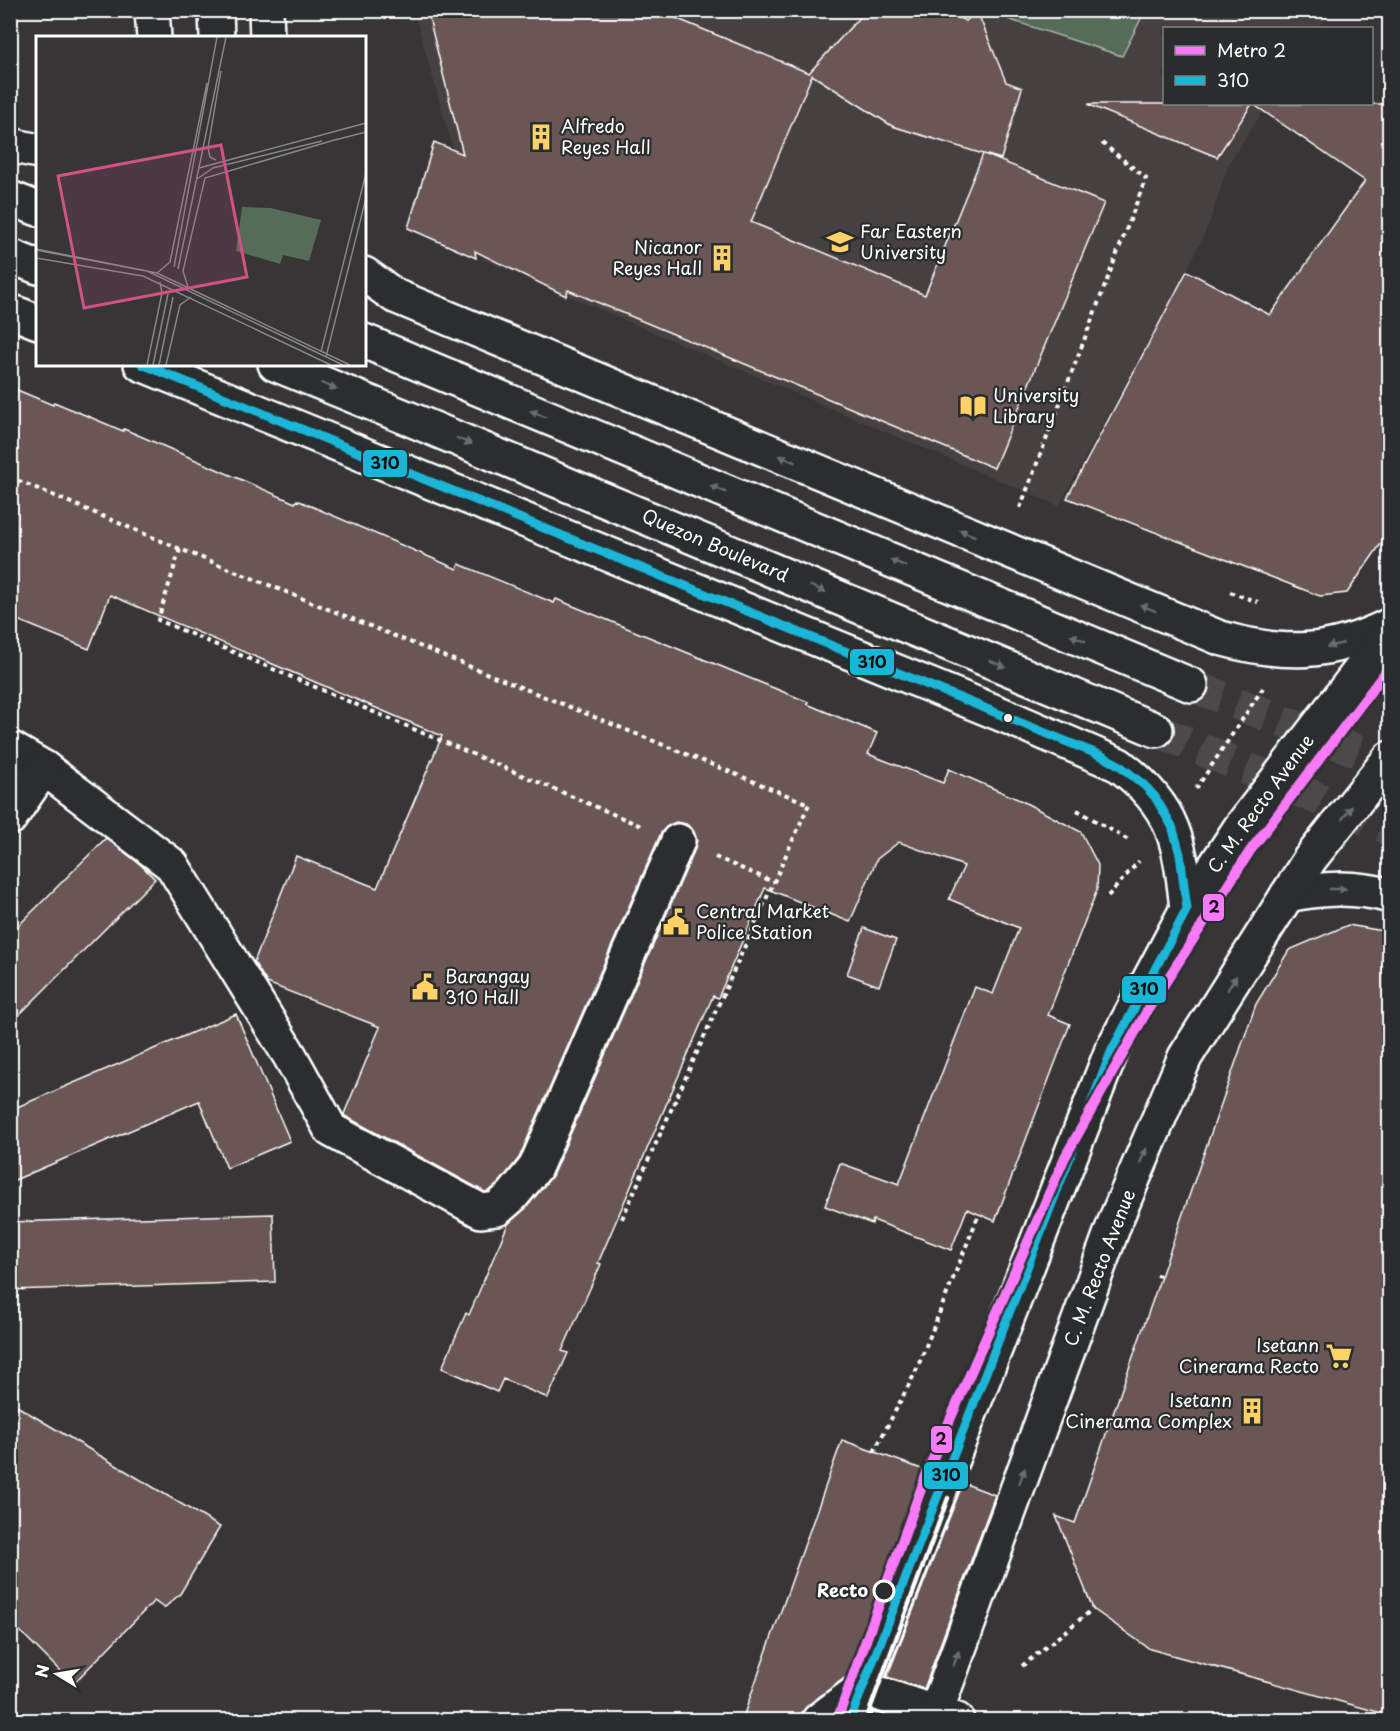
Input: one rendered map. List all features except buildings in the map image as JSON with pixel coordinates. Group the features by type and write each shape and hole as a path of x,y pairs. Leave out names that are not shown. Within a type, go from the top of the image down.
{"main road":[{"path":"152,10 154,36"},
{"path":"216,10 217,36"},
{"path":"266,10 267,36"},
{"path":"10,145 36,151"},
{"path":"10,198 36,208"},
{"path":"366,275 395,296 1220,638 1256,647 1287,650 1330,646 1368,635 1389,625"},
{"path":"10,311 36,321"},
{"path":"366,342 1191,685"},
{"path":"146,366 1102,756 1119,765 1145,786 1155,797 1172,826 1180,854 1186,909"},
{"name":"Quezon Boulevard","path":"279,366 1156,730"},
{"name":"C. M. Recto Avenue","path":"850,1720 1112,1050 1186,909 1240,828 1389,631"},
{"path":"10,748 44,768 172,864 290,1056 331,1130 481,1211 497,1209 512,1196 535,1168 678,841"},
{"name":"C. M. Recto Avenue","path":"942,1718 1116,1219 1185,1057 1310,859 1389,758"},
{"path":"10,818 44,768"},
{"path":"1287,895 1310,890 1348,888 1389,896"},
{"path":"819,1720 861,1688 942,1718"}],"path":[{"path":"1020,508 1146,178 1102,143"},
{"path":"10,477 180,549 809,804 621,1221"},
{"path":"180,549 158,620 774,882"},
{"path":"1230,592 1267,606"},
{"path":"1108,896 1172,826 1287,650"},
{"path":"1077,810 1138,846"},
{"path":"874,1452 916,1371 979,1214"},
{"path":"1022,1666 1093,1609"}],"shaded area":[{"name":"Far Eastern University","path":"416,10 1330,11 1319,27 1163,27 1163,105 1267,105 1229,163 1209,224 1187,271 1059,506 484,260 415,15"}],"green space":[{"path":"983,11 1145,11 1122,56"}],"tunnel":[{"path":"1191,685 1390,764"},
{"path":"1156,730 1390,829"}],"railway":[{"path":"866,1720 948,1498"}],"metro line":[{"name":"2","path":"837,1720 928,1470 1065,1157 1147,1011 1250,851 1390,666"}],"transit line":[{"name":"310","path":"147,366 1102,756 1119,765 1145,786 1155,797 1172,826 1180,854 1187,909 1112,1050 850,1720"}],"place":[{"name":"Alfredo Reyes Hall","path":"541,137"},
{"name":"Far Eastern University","path":"840,242"},
{"name":"Nicanor Reyes Hall","path":"722,258"},
{"name":"University Library","path":"973,406"},
{"name":"Central Market Police Station","path":"676,922"},
{"name":"Barangay 310 Hall","path":"425,987"},
{"name":"Isetann Cinerama Recto","path":"1339,1356"},
{"name":"Isetann Cinerama Complex","path":"1252,1411"},
{"name":"Recto","path":"884,1591"}]}
